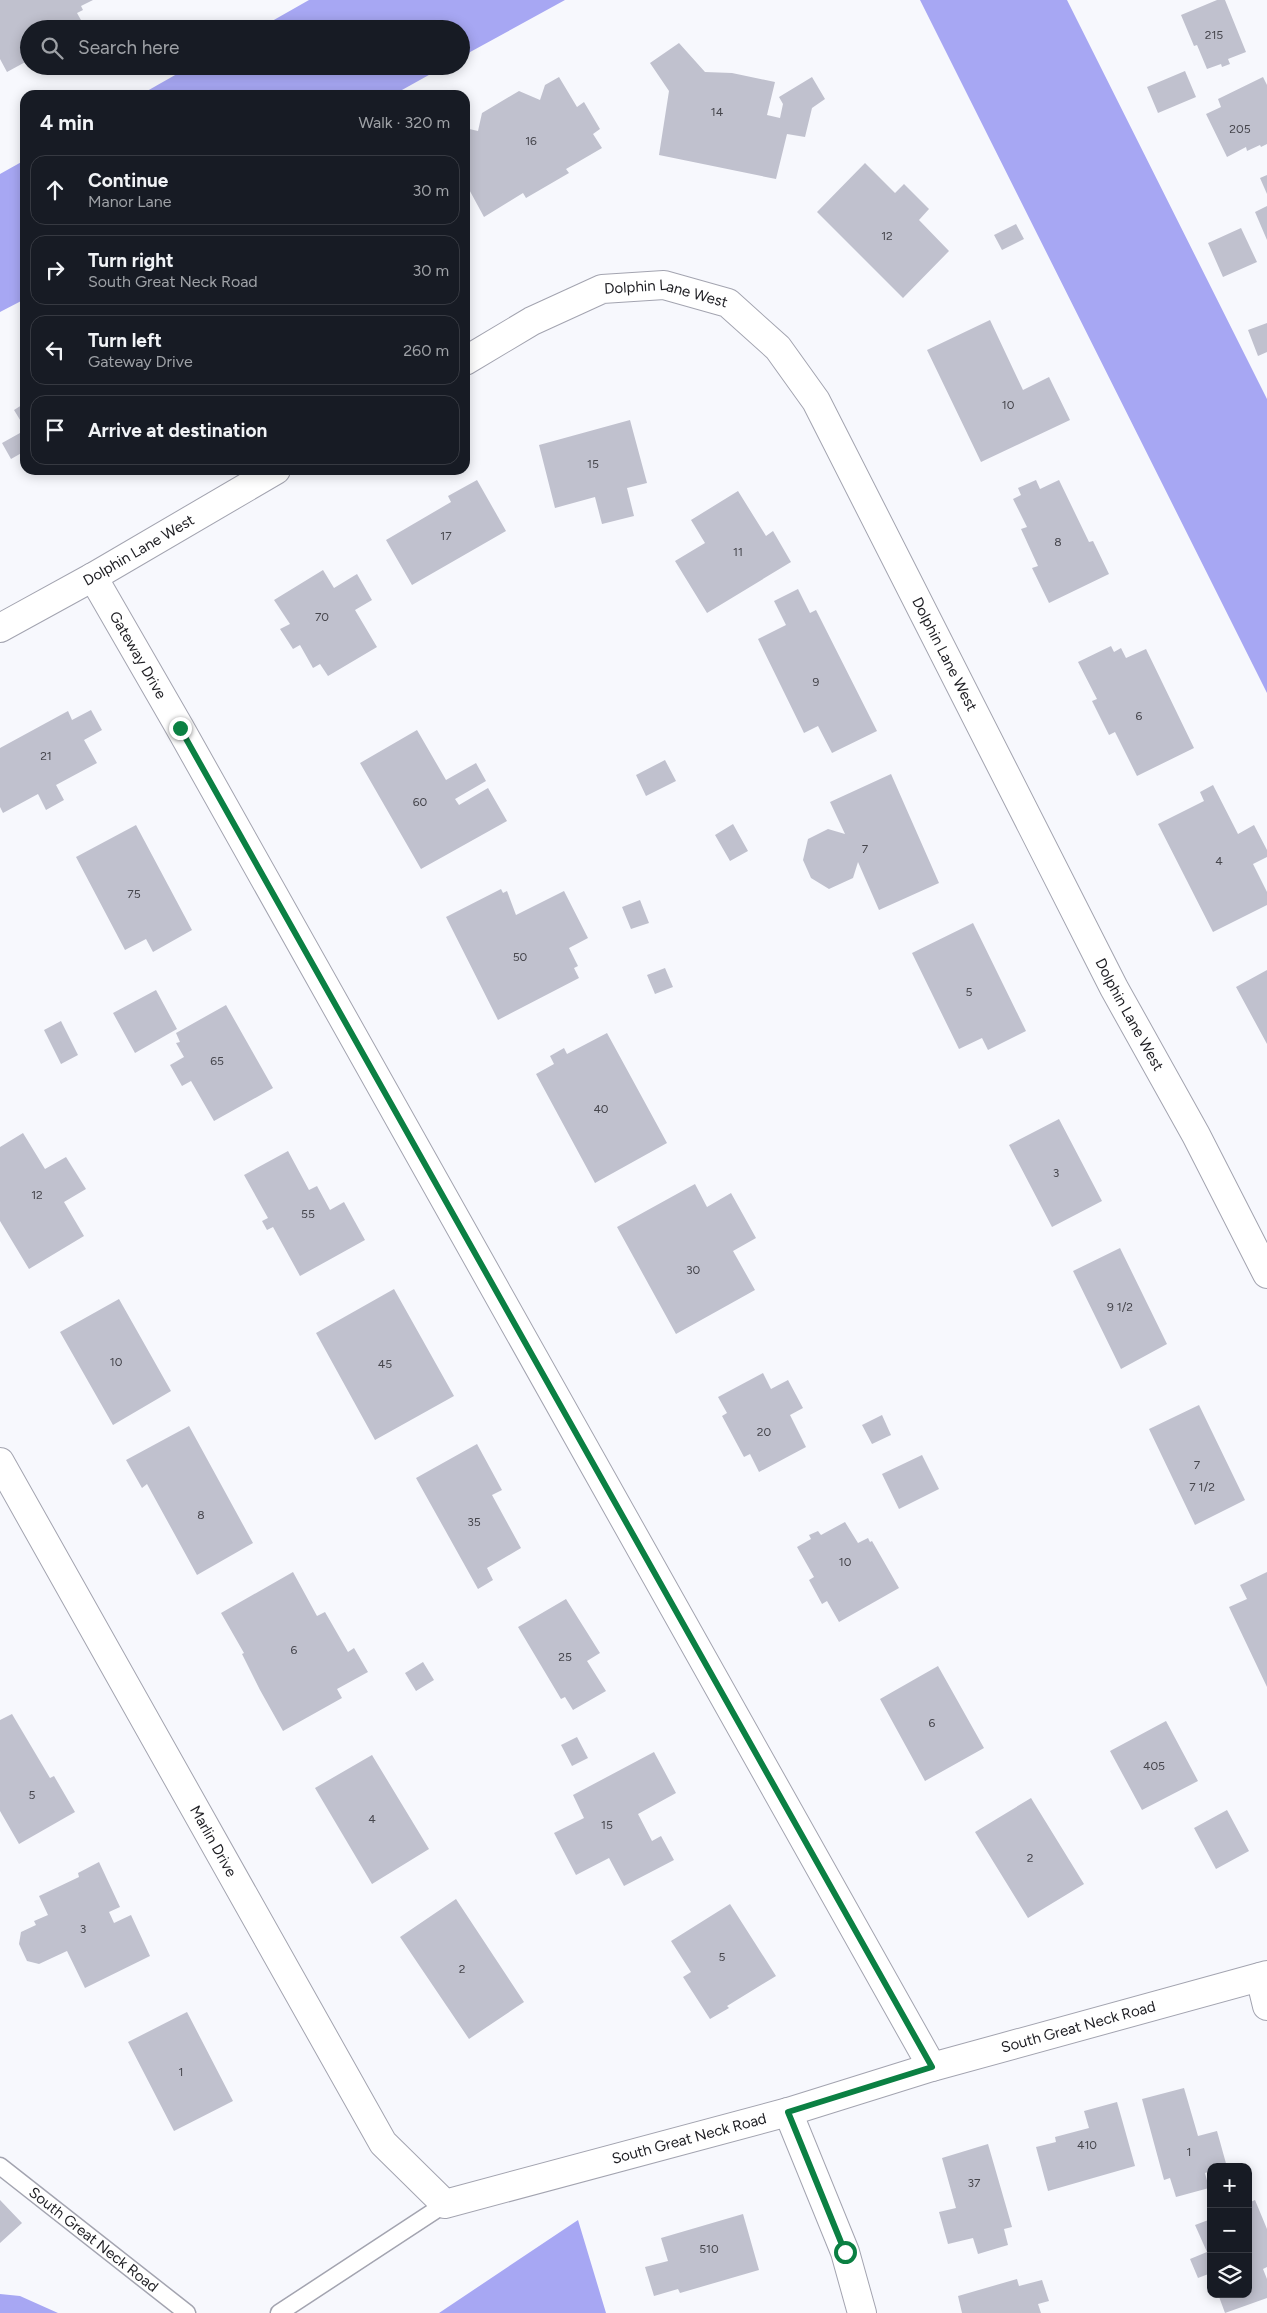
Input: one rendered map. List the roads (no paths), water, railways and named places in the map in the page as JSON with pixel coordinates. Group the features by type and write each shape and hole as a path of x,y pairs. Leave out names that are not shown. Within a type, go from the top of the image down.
{"street":[{"name":"Dolphin Lane West","path":"470,357 532,322 602,288 664,285 728,303 778,348 816,401 1114,988 1196,1135 1267,1274"},
{"name":"Dolphin Lane West","path":"0,628 267,475"},
{"name":"Gateway Drive","path":"92,577 180,728 932,2067"},
{"name":"Marlin Drive","path":"0,1462 383,2143 445,2204"},
{"name":"South Great Neck Road","path":"445,2204 788,2112 932,2067 1264,1976"},
{"path":"1264,1976 1267,2006"},
{"path":"788,2112 845,2252 862,2313"}],"lane":[{"name":"South Great Neck Road","path":"0,2166 187,2313"},
{"name":"South Great Neck Road","path":"279,2313 445,2204"}],"water":[{"path":"309,0 565,0 470,52 470,20 274,20"},
{"path":"920,0 1067,0 1267,399 1267,693"},
{"path":"175,75 429,75 402,90 149,90"},
{"path":"20,163 20,302 0,312 0,174"},
{"path":"578,2220 606,2313 439,2313"},
{"path":"0,2294 20,2296 58,2313 0,2313"}]}
